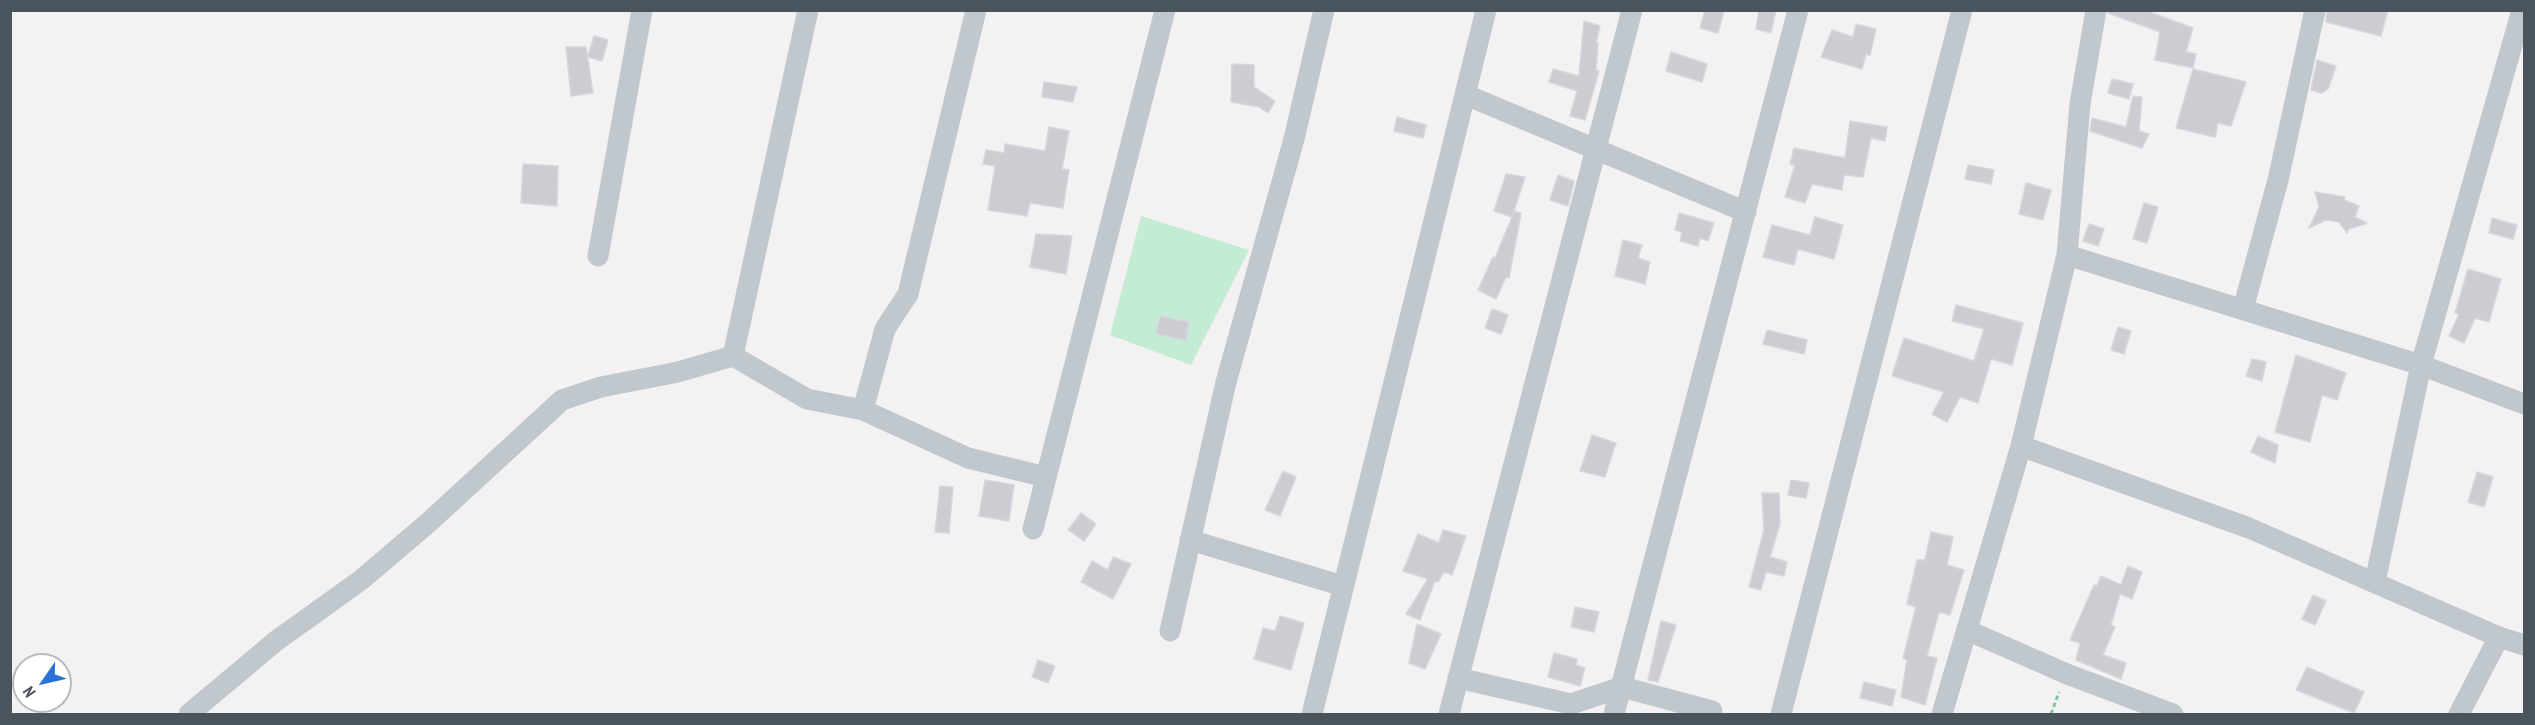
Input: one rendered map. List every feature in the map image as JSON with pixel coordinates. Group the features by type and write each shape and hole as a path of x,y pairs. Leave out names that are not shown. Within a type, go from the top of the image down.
{"street":[{"path":"597,255 642,10"},
{"path":"733,356 808,10"},
{"path":"863,410 885,329 908,294 976,10"},
{"path":"1033,529 1165,10"},
{"path":"1170,631 1226,382 1294,139 1324,10"},
{"path":"1312,714 1486,10"},
{"path":"1449,714 1632,10"},
{"path":"1614,714 1798,10"},
{"path":"1781,714 1962,10"},
{"path":"1942,714 1969,631 2021,446 2067,255 2080,104 2096,10"},
{"path":"2243,309 2278,180 2314,10"},
{"path":"2375,582 2421,365 2522,10"},
{"path":"1466,95 1596,148 1670,183 1746,213"},
{"path":"2067,255 2421,365 2524,404"},
{"path":"189,714 276,641 378,566 562,400 601,387 678,372 733,356 807,399 863,410 968,458 1046,477"},
{"path":"2021,446 2249,528 2499,637 2524,645"},
{"path":"1190,540 1344,586"},
{"path":"1969,631 2067,674 2173,714"},
{"path":"2459,714 2499,637"},
{"path":"1458,678 1571,704 1622,687 1712,711"}],"path":[{"path":"2051,714 2067,674"}],"green space":[{"path":"1141,216 1249,250 1191,365 1110,335"}],"building":[{"path":"1705,10 1724,10 1718,33 1700,28"},
{"path":"1759,10 1776,10 1771,33 1756,29"},
{"path":"2108,10 2144,10 2193,28 2186,52 2196,54 2193,68 2155,60 2160,32 2108,13"},
{"path":"2327,10 2388,10 2381,36 2326,22"},
{"path":"1584,21 1600,26 1596,43 1598,43 1596,70 1599,71 1585,120 1570,116 1577,91 1549,82 1553,69 1579,76"},
{"path":"1856,24 1876,29 1870,55 1866,54 1862,69 1821,57 1832,30 1853,37"},
{"path":"594,36 608,40 602,61 588,57"},
{"path":"566,47 586,47 593,93 571,96"},
{"path":"1671,52 1707,64 1702,82 1666,71"},
{"path":"2317,60 2336,66 2328,89 2322,93 2311,90"},
{"path":"1232,64 1254,65 1254,87 1275,101 1268,113 1259,107 1231,102"},
{"path":"2193,69 2246,82 2231,126 2218,123 2215,137 2176,128"},
{"path":"2112,79 2133,84 2129,99 2108,93"},
{"path":"1044,82 1077,87 1073,102 1042,97"},
{"path":"2133,96 2142,97 2139,131 2149,134 2142,148 2090,131 2092,118 2126,127"},
{"path":"1397,117 1426,125 1423,138 1394,131"},
{"path":"1850,121 1887,127 1885,141 1871,138 1863,177 1844,175 1842,190 1812,184 1805,203 1785,197 1795,165 1790,164 1794,148 1845,158"},
{"path":"1049,127 1069,131 1062,169 1069,170 1063,208 1030,203 1027,216 988,210 995,166 983,164 986,150 1004,153 1005,144 1045,151"},
{"path":"523,164 558,166 557,206 521,203"},
{"path":"1968,165 1994,170 1991,184 1965,179"},
{"path":"1506,174 1525,177 1512,217 1494,211"},
{"path":"1558,175 1574,181 1568,206 1550,200"},
{"path":"2026,183 2051,190 2043,220 2019,214"},
{"path":"2315,192 2345,197 2344,200 2359,206 2355,217 2367,223 2349,229 2347,233 2339,222 2326,220 2309,228 2319,207"},
{"path":"2144,203 2158,207 2147,243 2133,239"},
{"path":"1514,211 1521,213 1509,278 1506,277 1496,299 1478,290 1493,257 1495,258"},
{"path":"1679,213 1714,223 1708,241 1700,238 1698,246 1680,241 1682,232 1675,230"},
{"path":"1815,217 1843,225 1834,259 1798,249 1794,265 1763,257 1772,225 1810,235"},
{"path":"2492,218 2517,225 2513,239 2489,233"},
{"path":"2089,224 2104,229 2098,246 2083,241"},
{"path":"1036,234 1072,236 1066,274 1030,267"},
{"path":"1623,240 1642,245 1638,258 1650,262 1645,284 1615,276"},
{"path":"2468,269 2501,279 2489,322 2475,318 2464,343 2449,336 2459,314 2455,313"},
{"path":"1956,305 2023,323 2012,365 1991,359 1978,403 1960,397 1947,422 1932,414 1944,392 1892,376 1904,338 1974,361 1984,329 1952,321"},
{"path":"1492,309 1508,315 1501,334 1485,328"},
{"path":"1160,316 1189,322 1186,340 1156,334"},
{"path":"2118,327 2131,331 2124,354 2111,350"},
{"path":"1767,330 1807,340 1804,354 1763,344"},
{"path":"2296,355 2346,373 2337,400 2322,395 2310,442 2275,432"},
{"path":"2252,359 2266,362 2262,381 2246,376"},
{"path":"1592,435 1616,443 1605,477 1580,471"},
{"path":"2258,436 2278,445 2275,463 2251,452"},
{"path":"1283,471 1296,477 1280,516 1265,510"},
{"path":"2477,472 2493,477 2484,507 2468,502"},
{"path":"985,480 1014,485 1009,521 979,516"},
{"path":"1791,480 1809,483 1806,498 1788,495"},
{"path":"940,486 953,487 949,533 935,532"},
{"path":"1762,493 1779,493 1780,524 1770,557 1787,562 1784,576 1766,572 1761,590 1749,587 1764,530"},
{"path":"1081,513 1096,524 1084,541 1068,530"},
{"path":"1443,530 1466,536 1452,575 1444,572 1438,582 1435,581 1420,620 1406,614 1428,579 1403,571 1418,534 1439,543"},
{"path":"1931,532 1953,537 1947,565 1964,570 1950,615 1939,612 1927,656 1937,658 1925,705 1901,697 1907,660 1903,658 1916,607 1907,604 1917,560 1925,560"},
{"path":"1113,557 1131,564 1113,599 1081,582 1092,561 1108,570"},
{"path":"2128,566 2142,572 2132,599 2120,594 2111,625 2115,627 2103,655 2126,663 2121,679 2076,660 2080,643 2070,640 2094,585 2097,586 2101,576 2121,585"},
{"path":"2313,595 2326,601 2315,625 2302,619"},
{"path":"1575,607 1599,612 1594,632 1571,627"},
{"path":"1280,616 1304,623 1291,670 1254,659 1263,628 1275,631"},
{"path":"1661,621 1676,625 1658,682 1648,680"},
{"path":"1417,624 1441,634 1425,669 1409,663"},
{"path":"1554,653 1577,659 1576,665 1585,668 1580,686 1548,677"},
{"path":"1038,660 1055,666 1048,683 1032,677"},
{"path":"2307,667 2364,692 2354,713 2296,690"},
{"path":"1864,682 1896,690 1892,706 1860,698"}]}
